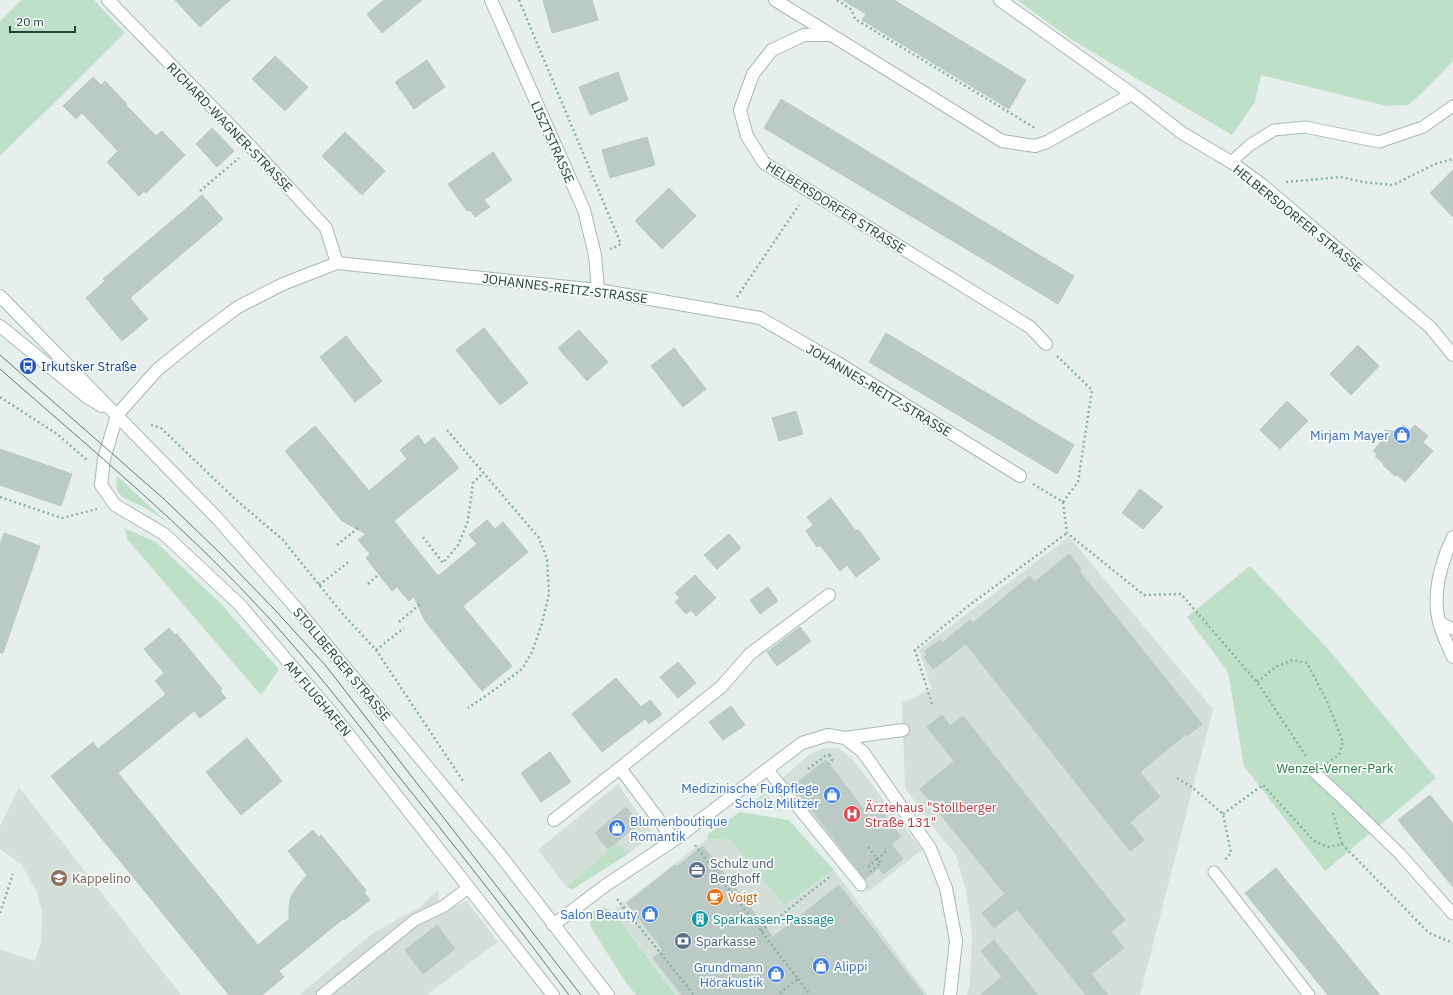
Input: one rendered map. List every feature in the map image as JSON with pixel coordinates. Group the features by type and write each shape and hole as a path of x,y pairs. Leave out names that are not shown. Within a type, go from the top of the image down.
{"street":[{"name":"RICHARD-WAGNER-STRASSE","path":"108,0 251,147 326,228 337,263"},
{"name":"LISZTSTRASSE","path":"491,0 584,210 596,255 598,290"},
{"path":"776,0 1002,141 1035,146 1047,142 1132,94"},
{"name":"HELBERSDORFER STRASSE","path":"1000,0 1132,94 1182,133 1231,162 1260,184 1430,327 1453,355"},
{"name":"HELBERSDORFER STRASSE","path":"832,35 804,35 772,50 753,74 740,110 747,136 764,163 1030,327 1046,344"},
{"name":"JOHANNES-REITZ-STRASSE","path":"117,415 158,370 199,336 238,307 283,284 337,263 598,290 760,318 838,363 1020,476"},
{"name":"STOLLBERGER STRASSE","path":"0,296 218,518 296,608 501,856 608,995"},
{"name":"STOLLBERGER STRASSE","path":"0,326 87,397 117,415"},
{"name":"AM FLUGHAFEN","path":"117,415 104,459 101,485 115,505 164,534 240,605 334,716 553,995"},
{"path":"1453,537 1447,549 1436,591 1439,622 1453,657"},
{"path":"554,820 721,687 750,654 829,595"},
{"path":"553,925 606,885 674,840 802,743 828,735 845,738 903,730"},
{"path":"845,738 863,752 930,848 946,888 956,941 950,995"},
{"path":"620,768 674,840"}],"lane":[{"path":"1231,162 1250,145 1274,130 1305,127 1380,142 1423,127 1453,106"},
{"path":"1439,622 1453,629"},
{"path":"767,769 861,885"},
{"path":"1313,771 1400,854 1453,914"},
{"path":"1214,872 1309,995"},
{"path":"322,995 415,920 444,906 468,888"}],"path":[{"path":"519,0 621,244 596,255"},
{"path":"839,0 852,10 855,18 1034,126 1047,142"},
{"path":"200,191 238,159"},
{"path":"1260,184 1341,177 1362,182 1393,185 1435,164 1453,159"},
{"path":"727,312 808,191"},
{"path":"1046,344 1092,390 1078,482 1063,502 1067,533 1144,595 1181,594 1257,682 1306,756 1313,771 1339,755 1343,742 1327,701 1307,663 1292,660 1276,667 1257,682"},
{"path":"0,397 57,434 102,473"},
{"path":"146,424 161,428 235,499 283,540 319,585 376,650 466,785"},
{"path":"447,430 539,538 547,559 549,594 542,623 532,652 522,669 468,708"},
{"path":"423,537 443,563 458,545 468,521 474,482 483,473"},
{"path":"1020,476 1063,502"},
{"path":"0,497 62,518 115,505"},
{"path":"337,545 358,528"},
{"path":"932,704 915,650 967,607 1067,533"},
{"path":"319,585 350,561"},
{"path":"368,584 379,574"},
{"path":"398,622 420,604"},
{"path":"376,650 404,628"},
{"path":"829,756 832,760 829,764"},
{"path":"1176,778 1193,788 1223,814 1231,853 1214,872"},
{"path":"1223,814 1263,785 1314,841 1328,847 1342,844"},
{"path":"1331,808 1342,844 1429,933 1453,943"},
{"path":"868,847 881,863"},
{"path":"698,849 810,995"},
{"path":"867,867 887,851 885,849"},
{"path":"761,931 845,864"},
{"path":"0,913 13,874"},
{"path":"606,885 694,995"},
{"path":"777,995 798,979"}],"shaded area":[{"path":"1069,537 1213,709 1140,995 967,995 970,983 972,934 966,890 956,855 905,788 902,703 932,689 919,650"},
{"name":"Ärztehaus \"Stollberger Straße 131\"","path":"824,748 839,748 853,760 922,850 869,891 782,778 810,754"},
{"path":"618,784 653,835 628,854 617,843 566,887 538,850"},
{"name":"Kappelino","path":"19,787 181,995 0,995 0,949 35,961 41,942 42,912 37,892 21,864 0,849 0,826"},
{"name":"Sparkassen-Passage","path":"707,839 730,840 784,906 834,870 928,995 677,995 613,911"},
{"path":"438,890 439,900 447,910 467,901 498,942 427,995 299,995 373,933 420,907"}],"green space":[{"path":"21,0 94,0 125,33 0,156 0,21"},
{"path":"1017,0 1453,0 1453,61 1408,105 1387,106 1261,75 1255,102 1232,135 1072,40"},
{"path":"117,476 167,522 148,509 122,496 117,489"},
{"path":"124,528 156,542 219,602 278,668 278,671 261,695 128,540"},
{"name":"Wenzel-Verner-Park","path":"1250,566 1328,649 1436,778 1325,871 1244,766 1228,672 1187,617"},
{"path":"765,793 781,811 749,805"},
{"path":"740,812 789,820 834,870 784,906 730,840 707,839 708,834"},
{"path":"617,843 628,854 573,889 566,887"},
{"path":"603,907 613,911 676,995 636,995 627,984 590,926 591,912"}],"building":[{"path":"175,0 230,0 200,27"},
{"path":"384,0 422,0 382,33 367,14"},
{"path":"543,0 592,0 598,20 552,33"},
{"path":"843,0 894,0 1026,80 1009,109 862,20 866,14"},
{"path":"275,56 308,87 285,111 252,79"},
{"path":"427,60 445,87 414,109 395,82"},
{"path":"618,72 628,100 590,115 579,87"},
{"path":"93,77 101,85 105,81 156,136 162,131 185,155 146,193 144,191 139,196 107,162 118,151 82,113 76,119 63,106"},
{"path":"781,99 1074,276 1058,304 764,128"},
{"path":"212,128 234,151 217,167 196,144"},
{"path":"345,132 385,171 362,195 322,156"},
{"path":"647,137 655,165 610,178 602,150"},
{"path":"493,152 512,180 484,200 490,207 475,217 470,210 467,211 448,184"},
{"path":"1453,170 1453,217 1430,193"},
{"path":"669,188 696,216 662,249 635,221"},
{"path":"202,195 223,219 130,298 148,319 122,341 86,298 105,281 103,279"},
{"path":"484,328 528,383 500,405 456,350"},
{"path":"579,330 608,362 587,381 558,348"},
{"path":"886,333 1074,445 1057,474 869,362"},
{"path":"346,336 382,381 355,402 320,357"},
{"path":"1358,345 1379,366 1351,395 1330,374"},
{"path":"674,348 706,389 683,407 651,366"},
{"path":"1287,401 1308,421 1280,449 1260,430"},
{"path":"796,411 803,434 779,441 772,418"},
{"path":"1403,425 1410,430 1415,425 1428,436 1423,442 1433,451 1405,482 1397,475 1395,476 1383,465 1384,464 1375,456 1377,454 1373,451 1385,437 1385,430 1397,432"},
{"path":"315,426 369,491 407,459 400,450 418,435 425,445 434,437 459,468 394,521 438,576 477,544 469,535 487,520 495,529 503,522 528,552 463,606 512,666 482,691 425,621 414,597 409,601 397,587 392,591 366,558 370,554 358,540 366,534 342,521 285,451"},
{"path":"0,449 72,474 61,506 0,485"},
{"path":"1140,489 1163,507 1143,529 1122,513"},
{"path":"831,498 856,531 858,529 880,559 856,577 847,565 840,571 820,545 817,547 806,531 813,525 807,517"},
{"path":"4,533 40,546 3,653 0,653 0,545"},
{"path":"729,534 741,548 717,569 704,555"},
{"path":"1069,554 1081,569 1079,571 1202,724 1187,736 1186,734 1140,772 1160,797 1130,822 1144,840 1130,851 966,644 933,669 924,657 927,655 925,651 940,640 942,643 970,620 973,623 1030,576 1035,582"},
{"path":"695,575 716,598 696,616 691,610 686,614 675,602 680,598 675,593"},
{"path":"768,587 778,601 760,614 750,600"},
{"path":"800,627 811,641 777,666 767,652"},
{"path":"169,628 175,635 177,634 222,689 220,691 226,698 200,718 194,711 118,773 258,945 289,919 290,899 307,875 288,851 313,830 319,838 321,835 366,890 364,892 370,900 344,920 343,919 279,971 284,977 262,995 229,995 51,776 93,742 98,749 166,694 155,681 164,673 144,649"},
{"path":"678,662 696,683 678,698 660,677"},
{"path":"616,678 641,707 650,700 662,714 649,724 645,719 602,752 572,714"},
{"path":"731,706 745,725 723,740 709,722"},
{"path":"942,715 950,726 963,716 1125,920 1111,932 1124,948 1091,974 1108,995 1086,995 1017,909 994,928 982,913 1005,894 920,789 954,761 927,727"},
{"path":"247,738 282,781 241,815 206,772"},
{"path":"550,752 571,782 541,802 521,773"},
{"path":"826,760 869,816 879,808 901,837 891,844 903,859 883,874 879,868 865,879 793,786"},
{"path":"1430,795 1453,824 1453,887 1398,820"},
{"name":"Blumenboutique Romantik","path":"626,807 639,824 608,849 595,833"},
{"name":"Sparkassen-Passage","path":"703,846 773,937 839,885 924,995 682,995 653,958 663,950 627,903 675,865 677,867"},
{"path":"1276,868 1380,995 1328,995 1245,893"},
{"path":"437,925 455,949 423,974 405,950"},
{"path":"994,940 1038,995 980,995 1002,977 981,951"}],"tram line":[{"path":"0,355 165,500 220,553 326,666 581,995"},
{"path":"0,369 104,459 172,521 205,552 269,618 350,714 484,883 569,995"}],"place":[{"name":"Irkutsker Straße","path":"28,366"},
{"name":"Mirjam Mayer","path":"1402,435"},
{"name":"Medizinische Fußpflege Scholz Militzer","path":"832,795"},
{"name":"Ärztehaus \"Stollberger Straße 131\"","path":"852,814"},
{"name":"Blumenboutique Romantik","path":"617,828"},
{"name":"Schulz und Berghoff","path":"697,870"},
{"name":"Kappelino","path":"59,878"},
{"name":"Voigt","path":"715,897"},
{"name":"Salon Beauty","path":"650,914"},
{"name":"Sparkassen-Passage","path":"700,919"},
{"name":"Sparkasse","path":"683,941"},
{"name":"Alippi","path":"821,966"},
{"name":"Grundmann Hörakustik","path":"776,974"}]}
